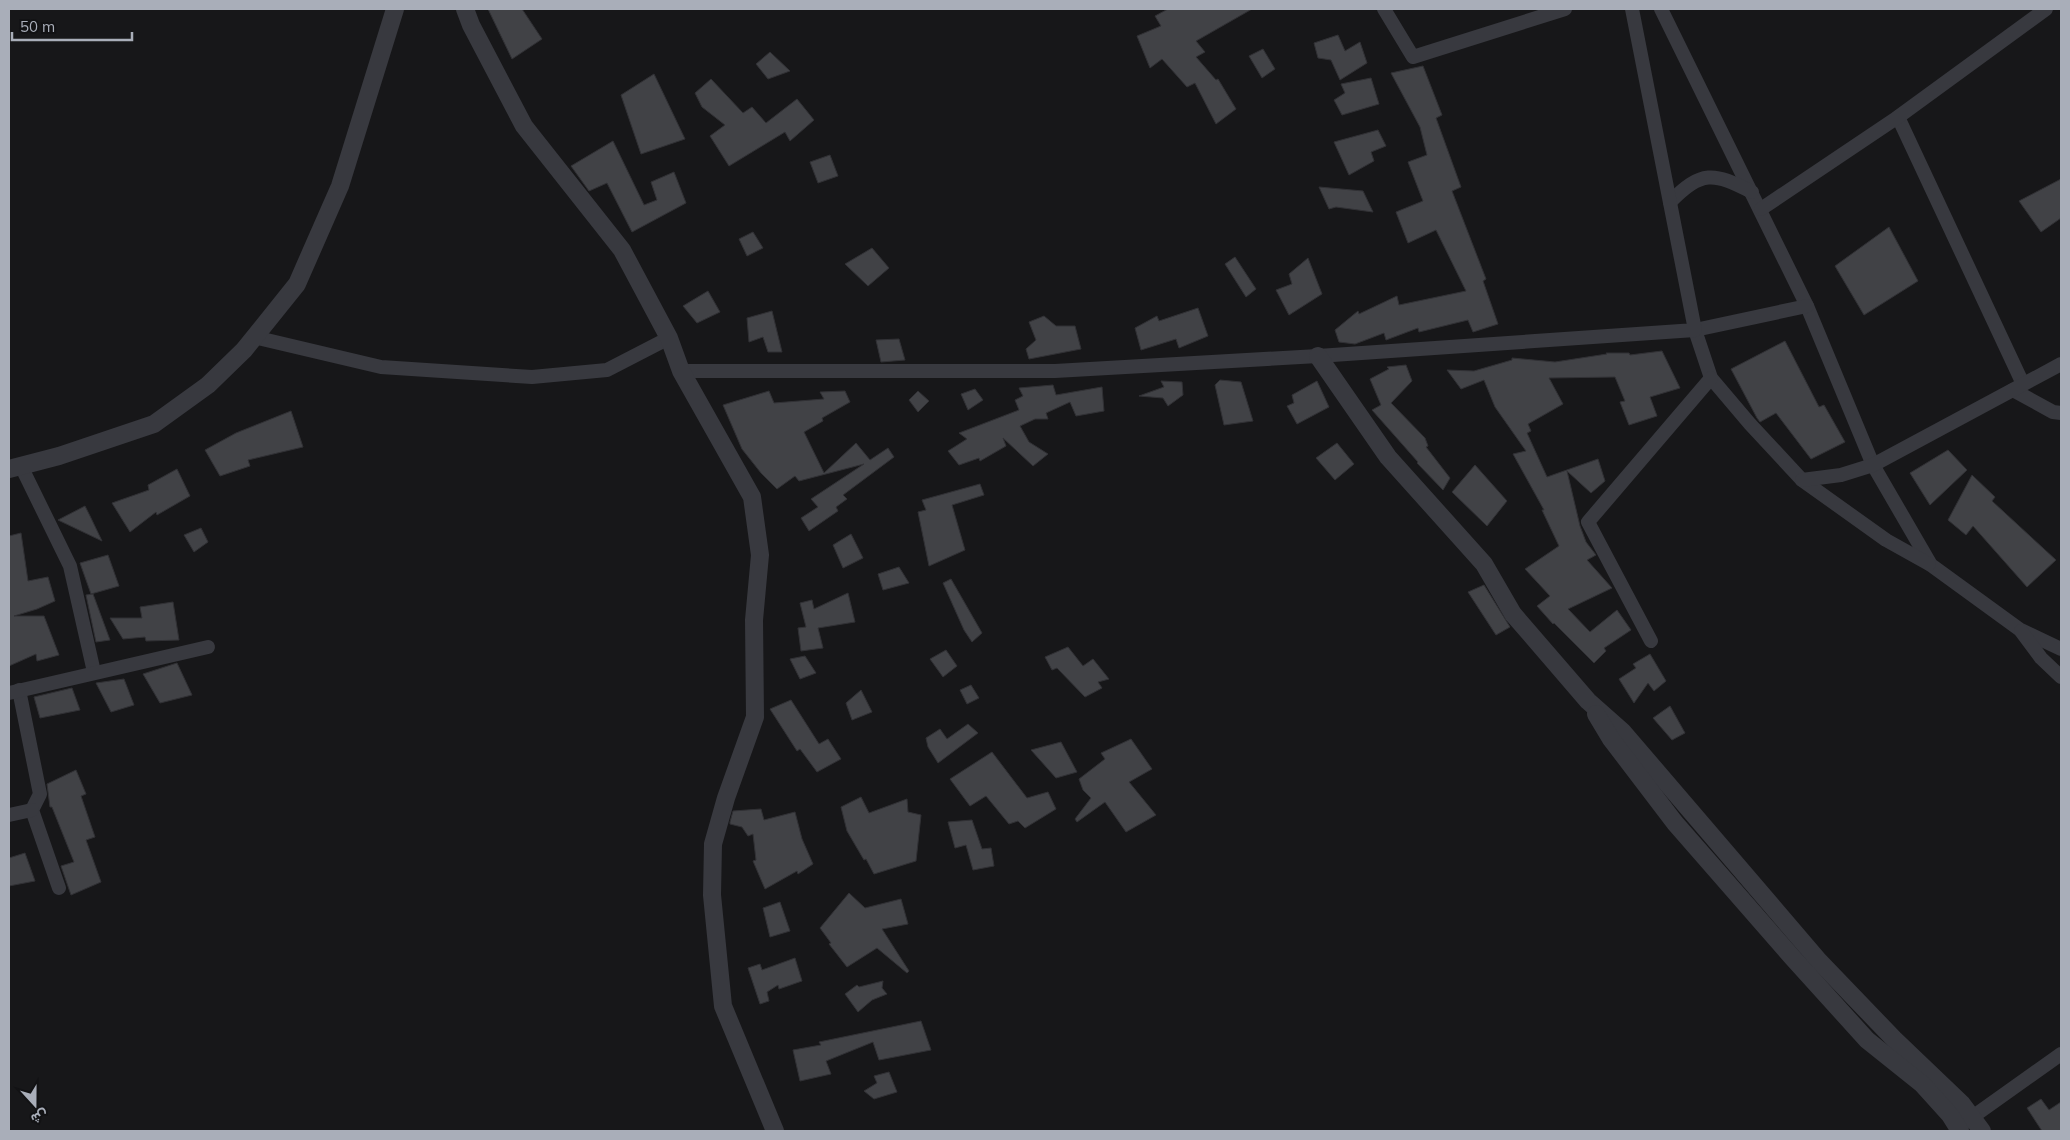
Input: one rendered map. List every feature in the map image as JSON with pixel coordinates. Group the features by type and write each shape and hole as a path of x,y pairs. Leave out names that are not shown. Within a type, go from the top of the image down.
{"street":[{"path":"94,672 70,566 15,468 59,456 154,424 208,386 244,350 297,284 340,186 395,9"},
{"path":"465,9 471,25 524,126 622,250 669,338 681,371 752,497 760,555 754,620 755,717 726,798 713,844 712,895 723,1006 771,1129"},
{"path":"1384,9 1413,57 1566,9"},
{"path":"1632,9 1695,330 1711,378 1750,424 1802,480 1886,540 1931,565 2019,629 2061,649"},
{"path":"1661,9 1761,208 1807,306 1873,465 1931,565"},
{"path":"1761,208 1898,117 2046,9"},
{"path":"1898,117 2018,387 2053,412 2061,413"},
{"path":"1670,202 1690,183 1704,178 1718,177 1752,192"},
{"path":"681,371 1055,371 1318,356 1695,330 1807,306"},
{"path":"254,337 382,366 532,377 606,370 669,338"},
{"path":"1318,356 1388,457 1484,564 1513,614 1588,701 1623,732 1819,961 1894,1039 1962,1104 1982,1131"},
{"path":"1802,480 1841,476 1873,465 2061,364"},
{"path":"1651,642 1588,522 1711,378"},
{"path":"2019,629 2041,658 2061,677"},
{"path":"59,888 32,810 40,794 14,691 208,647"},
{"path":"1588,701 1611,739 1675,823 1867,1040 1922,1084 1950,1115 1959,1130 1971,1116 2061,1054"},
{"path":"9,815 32,810"}],"building":[{"path":"488,9 522,9 542,39 512,59"},
{"path":"1168,9 1252,9 1196,41 1205,52 1196,57 1216,80 1218,79 1236,109 1216,124 1195,83 1187,87 1162,59 1150,68 1137,36 1161,26 1155,16"},
{"path":"1338,35 1345,51 1360,42 1367,63 1340,80 1331,60 1318,58 1314,43"},
{"path":"1263,49 1275,69 1262,78 1249,56"},
{"path":"770,52 790,71 768,79 756,64"},
{"path":"1423,66 1442,115 1436,118 1461,187 1452,191 1486,279 1483,281 1498,324 1473,332 1468,320 1419,332 1418,328 1386,340 1384,333 1355,344 1339,342 1335,330 1358,311 1359,314 1397,296 1399,305 1466,291 1436,230 1408,243 1396,212 1423,201 1408,162 1427,155 1420,127 1391,73"},
{"path":"654,74 685,139 641,154 621,95"},
{"path":"1371,78 1379,104 1342,115 1334,100 1345,93 1341,84"},
{"path":"711,79 743,113 752,107 766,123 797,99 814,120 790,141 785,132 729,166 710,136 725,125 702,107 695,93"},
{"path":"1378,130 1386,146 1371,152 1374,161 1349,175 1334,142"},
{"path":"613,141 644,205 657,200 651,182 674,172 686,203 632,232 607,183 589,191 571,166"},
{"path":"830,155 838,176 818,183 810,162"},
{"path":"2061,179 2061,218 2041,232 2019,201"},
{"path":"1319,187 1363,191 1373,212 1336,207 1329,209"},
{"path":"1889,227 1918,281 1864,315 1835,266"},
{"path":"753,232 763,248 747,256 739,239"},
{"path":"872,248 889,268 868,286 845,264"},
{"path":"1235,257 1256,289 1246,297 1225,264"},
{"path":"1308,258 1322,294 1289,315 1276,290 1292,284 1289,274"},
{"path":"708,291 720,312 697,323 683,306"},
{"path":"1198,308 1208,336 1179,348 1176,339 1141,350 1135,328 1157,316 1159,321"},
{"path":"772,311 782,352 768,352 763,337 749,342 747,318"},
{"path":"1044,316 1056,326 1075,326 1081,349 1029,359 1026,349 1036,340 1029,322"},
{"path":"899,339 905,360 881,362 876,340"},
{"path":"1785,341 1819,407 1824,405 1845,442 1811,459 1776,413 1760,422 1731,369"},
{"path":"1662,351 1680,388 1650,397 1657,416 1629,425 1620,402 1625,401 1615,377 1549,378 1563,404 1528,424 1531,431 1527,433 1547,477 1598,459 1605,481 1591,493 1567,471 1580,526 1586,542 1596,555 1587,560 1612,588 1568,609 1590,632 1617,610 1631,630 1604,648 1606,651 1594,663 1537,606 1550,596 1525,569 1559,546 1542,510 1544,510 1513,454 1526,451 1495,407 1484,380 1461,389 1447,370 1474,371 1512,360 1512,358 1555,362 1606,353 1629,353 1630,355"},
{"path":"1406,365 1412,381 1391,403 1425,438 1428,446 1426,447 1450,478 1443,490 1417,463 1372,410 1381,405 1370,379 1389,369 1387,367"},
{"path":"1220,380 1241,382 1253,421 1224,425 1215,385"},
{"path":"1161,381 1182,382 1183,395 1168,406 1163,398 1139,396 1164,387"},
{"path":"1317,381 1329,407 1297,424 1287,406 1294,403 1292,395"},
{"path":"1053,385 1056,395 1102,387 1104,411 1076,416 1070,402 1046,413 1048,419 1035,419 1020,426 1029,442 1048,454 1033,466 1003,438 1006,446 980,461 979,458 959,465 948,451 967,439 959,433 1019,410 1015,400 1023,396 1019,388"},
{"path":"975,389 983,400 968,410 961,394"},
{"path":"769,391 774,403 824,399 820,392 845,391 850,402 822,418 823,421 804,432 824,473 856,443 870,460 888,448 894,457 843,495 847,499 836,507 838,511 809,531 801,518 818,507 811,499 864,464 799,481 795,476 777,489 761,473 742,449 723,405"},
{"path":"918,391 929,401 918,412 909,400"},
{"path":"291,411 303,447 248,460 250,466 220,476 205,450 236,433"},
{"path":"1337,443 1354,464 1335,480 1316,458"},
{"path":"1948,450 1967,470 1930,505 1910,473"},
{"path":"1475,465 1507,501 1487,526 1452,492"},
{"path":"177,469 190,496 157,515 156,512 130,532 112,503 149,490 148,485"},
{"path":"1972,475 1995,497 1992,501 2056,560 2027,587 1973,526 1966,535 1948,520"},
{"path":"980,484 984,495 952,505 965,550 929,566 918,512 926,510 922,500"},
{"path":"85,506 90,516 102,541 58,520"},
{"path":"201,528 208,542 194,552 184,535"},
{"path":"21,533 28,581 48,577 55,601 14,616 44,616 59,655 37,661 36,654 9,666 9,536"},
{"path":"851,534 863,558 843,568 833,545"},
{"path":"108,555 119,586 91,594 80,563"},
{"path":"899,567 909,583 883,590 878,574"},
{"path":"951,579 982,633 972,642 964,630 943,583"},
{"path":"1484,585 1510,627 1496,635 1468,592"},
{"path":"848,593 855,622 818,628 823,648 801,651 798,628 806,627 800,603 812,600 814,609"},
{"path":"93,594 110,640 96,642 86,595"},
{"path":"173,602 179,640 146,641 145,637 123,639 110,618 142,618 140,607"},
{"path":"1068,647 1083,666 1093,659 1109,679 1098,682 1102,688 1085,697 1057,668 1052,670 1045,657"},
{"path":"946,650 957,666 943,677 930,659"},
{"path":"1650,654 1666,681 1654,691 1648,683 1634,703 1619,679 1636,668 1633,664"},
{"path":"805,656 816,673 800,679 790,659"},
{"path":"177,663 192,695 160,703 143,674"},
{"path":"124,679 134,705 111,712 96,683"},
{"path":"971,685 979,698 967,704 960,690"},
{"path":"72,688 80,710 40,718 34,697"},
{"path":"861,690 872,712 852,720 846,703"},
{"path":"791,700 819,744 828,739 841,759 817,772 800,749 797,751 770,709"},
{"path":"1670,706 1685,733 1672,740 1653,718"},
{"path":"968,724 978,733 938,763 928,747 926,738 940,729 947,739"},
{"path":"1131,739 1152,769 1129,782 1156,815 1126,832 1105,802 1077,822 1075,819 1091,798 1083,790 1079,779 1105,759 1101,753"},
{"path":"1061,742 1077,772 1056,778 1031,750"},
{"path":"992,752 1027,798 1048,792 1056,809 1025,828 1018,821 1009,824 986,796 970,806 950,779"},
{"path":"76,770 86,794 81,796 95,837 86,840 101,882 71,895 61,866 74,862 52,807 50,807 47,784"},
{"path":"861,797 869,813 907,799 908,812 921,815 916,861 874,874 847,831 841,807"},
{"path":"761,809 764,820 795,812 802,839 813,864 798,874 797,871 765,889 753,861 756,860 753,834 748,836 742,827 730,824 733,811"},
{"path":"972,820 982,849 991,848 994,866 973,870 966,845 955,848 948,822"},
{"path":"25,853 35,881 9,886 9,858"},
{"path":"849,893 865,908 901,899 908,924 882,929 909,971 907,973 877,948 847,967 829,944 831,943 820,928"},
{"path":"780,902 790,931 770,937 763,908"},
{"path":"795,958 802,981 779,989 778,985 767,992 769,1001 760,1004 748,968 760,964 762,970"},
{"path":"883,981 882,988 887,994 872,1000 858,1012 845,994 857,985 859,987"},
{"path":"921,1021 931,1050 879,1060 873,1042 826,1061 831,1074 800,1081 793,1050 821,1045 819,1042"},
{"path":"889,1072 897,1092 874,1099 864,1091 877,1083 874,1076"},
{"path":"2041,1099 2049,1110 2061,1102 2061,1131 2042,1131 2027,1108"}]}
